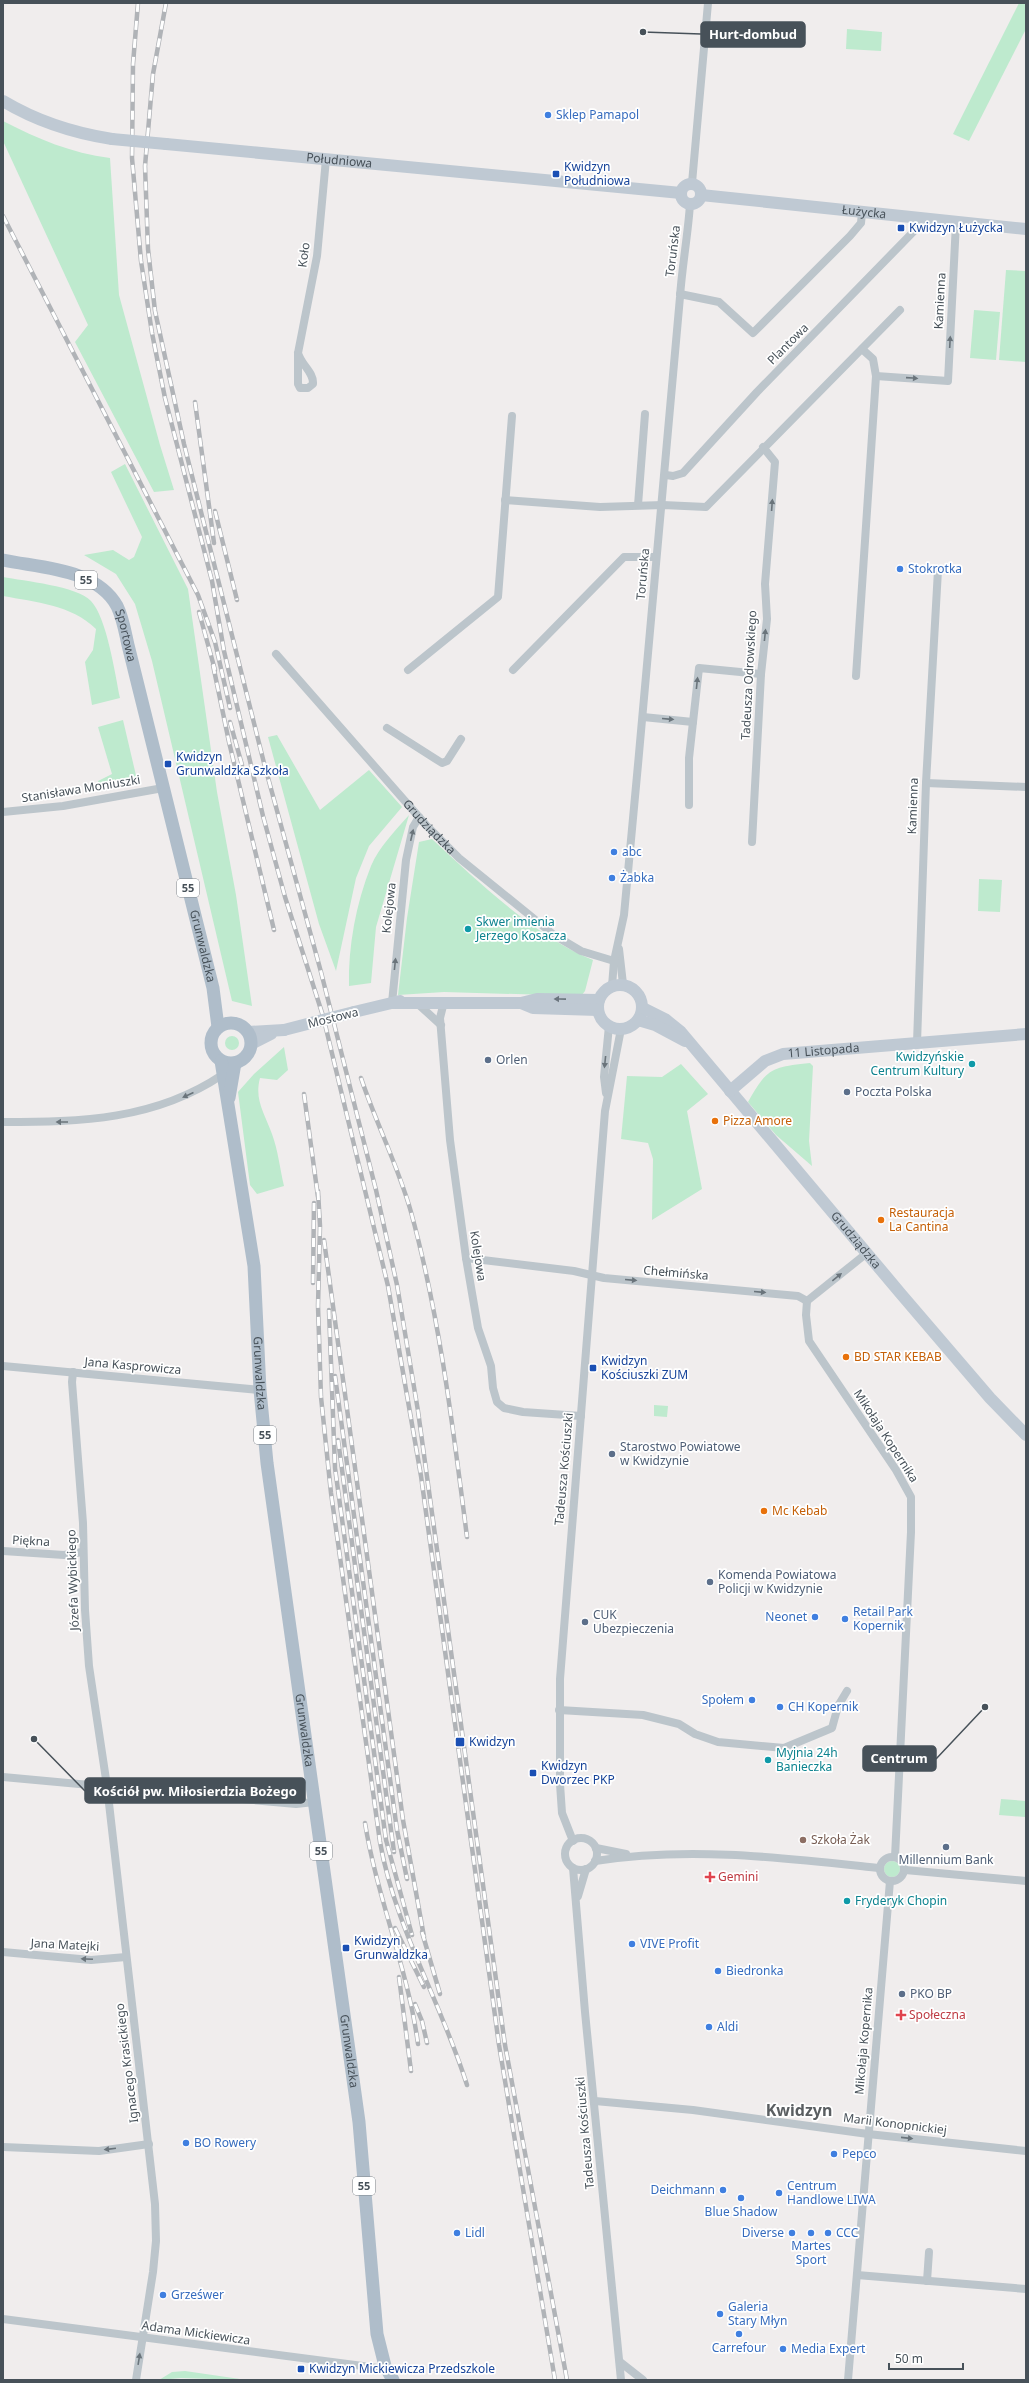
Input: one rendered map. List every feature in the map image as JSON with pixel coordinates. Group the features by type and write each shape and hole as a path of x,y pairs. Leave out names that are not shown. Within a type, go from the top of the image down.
{"main road":[{"name":"Sportowa","path":"3,560 65,572 99,585 110,596 117,607 123,625 163,788"},
{"name":"Grunwaldzka","path":"163,788 213,988 224,1025"},
{"path":"221,1061 235,1063 247,1055 250,1038 243,1027 224,1025"},
{"name":"55","path":"221,1061 215,1056 210,1041 224,1025"},
{"name":"Grunwaldzka","path":"221,1061 222,1075 229,1102 254,1266 260,1390 267,1463 359,2122 377,2334 385,2366 392,2380"},
{"name":"Grunwaldzka","path":"229,1102 235,1063"}],"street":[{"path":"692,183 708,3"},
{"name":"Południowa","path":"3,102 55,127 79,134 112,139 681,193"},
{"name":"Koło","path":"298,353 317,256 326,159"},
{"path":"692,183 700,189 701,195 700,200 690,204 682,198 681,193 683,188 692,183"},
{"name":"Łużycka","path":"701,195 956,223 1026,229"},
{"name":"Toruńska","path":"618,985 619,946 624,914 643,717 656,557 666,475 680,294 690,204"},
{"path":"680,294 719,302 753,333 850,236 861,223 862,213"},
{"name":"Plantowa","path":"666,475 672,476 683,473 757,392 917,228 920,218"},
{"name":"Kamienna","path":"876,376 948,381 956,223"},
{"path":"505,500 600,507 663,505 706,507 900,310"},
{"path":"856,676 876,376 873,359 862,349"},
{"path":"638,505 645,414"},
{"path":"408,670 498,597 512,416"},
{"name":"Tadeusza Odrowskiego","path":"752,842 761,674 767,619 765,584 775,462 764,447"},
{"path":"513,670 624,557 656,557"},
{"name":"Kamienna","path":"917,1043 926,783 938,570"},
{"name":"Grudziądzka","path":"276,654 419,817 459,858 554,935 581,951 614,961"},
{"path":"689,805 689,758 699,668 761,674"},
{"path":"643,717 693,722"},
{"path":"387,728 442,762 447,761 461,739"},
{"path":"926,783 1026,787"},
{"name":"Stanisława Moniuszki","path":"3,812 63,806 163,788"},
{"name":"Kolejowa","path":"392,1003 406,860 413,827 419,817"},
{"name":"Toruńska","path":"618,985 614,961 619,946"},
{"path":"618,985 635,990 642,1002 642,1008 638,1020 634,1025 622,1029 609,1026 604,1022 598,1005 606,989 618,985"},
{"name":"Mostowa","path":"250,1038 417,998 435,997 444,1002"},
{"name":"Kolejowa","path":"444,1002 441,1025 450,1140 466,1258 478,1328 492,1366 493,1388 497,1402 504,1408 523,1412 581,1416"},
{"name":"Mostowa","path":"392,1003 521,1003 533,1008 598,1005"},
{"path":"418,1004 441,1025"},
{"name":"Grudziądzka","path":"642,1008 674,1024 990,1398 1026,1435"},
{"name":"Grudziądzka","path":"638,1020 655,1025 690,1043"},
{"name":"Tadeusza Kościuszki","path":"606,1098 604,1077 609,1026"},
{"name":"Tadeusza Kościuszki","path":"573,1840 562,1813 559,1710 606,1098 622,1029"},
{"name":"11 Listopada","path":"730,1091 774,1056 1026,1034"},
{"path":"3,1122 70,1122 135,1112 190,1095 222,1075"},
{"path":"807,1301 867,1253"},
{"name":"Chełmińska","path":"466,1258 574,1271 604,1278 798,1296 807,1301"},
{"name":"Mikołaja Kopernika","path":"807,1301 806,1315 809,1341 896,1470 911,1497 912,1532 895,1857"},
{"name":"Jana Kasprowicza","path":"3,1366 260,1390"},
{"name":"Józefa Wybickiego","path":"73,1372 72,1382 83,1523 82,1552 89,1666 108,1786"},
{"name":"Piękna","path":"3,1551 64,1555 82,1552"},
{"path":"559,1710 643,1715 679,1724 695,1734 718,1742 784,1748 832,1728 838,1706 847,1690"},
{"path":"3,1777 296,1804 314,1802"},
{"name":"Ignacego Krasickiego","path":"108,1786 126,1957 155,2204 156,2241 136,2380"},
{"path":"633,1856 596,1848 586,1839 573,1840 566,1851 566,1858 573,1868 586,1869 595,1861 633,1856 735,1854 880,1868"},
{"path":"595,1861 596,1848"},
{"path":"895,1857 902,1862 905,1870 900,1879 890,1881 883,1877 880,1868 885,1860 895,1857"},
{"name":"Tadeusza Kościuszki","path":"573,1868 577,1901 583,1996 595,2101 622,2380"},
{"name":"Tadeusza Kościuszki","path":"577,1901 586,1869"},
{"path":"905,1870 1026,1881"},
{"name":"Mikołaja Kopernika","path":"848,2380 890,1881"},
{"name":"Jana Matejki","path":"3,1952 91,1960 126,1957"},
{"name":"Marii Konopnickiej","path":"595,2101 693,2110 868,2134 1026,2151"},
{"path":"3,2146 99,2151 149,2144"},
{"path":"927,2281 929,2252"},
{"path":"857,2275 1026,2289"},
{"name":"Adama Mickiewicza","path":"3,2319 378,2368 385,2366"},
{"path":"620,2362 643,2380"}],"green space":[{"path":"1019,3 1026,3 1026,29 969,141 953,134"},
{"path":"847,29 882,32 881,51 846,49"},
{"path":"3,121 29,134 68,149 110,158 119,295 160,445 174,490 154,492 75,342 88,325 3,141"},
{"path":"1006,270 1026,271 1026,362 999,360"},
{"path":"974,310 1000,312 996,360 970,358"},
{"path":"125,464 188,589 217,792 236,895 252,1006 232,1001 152,661 135,604 116,574 84,555 113,550 129,560 134,557 142,537 111,472"},
{"path":"3,577 36,582 74,591 91,601 97,609 106,633 120,698 92,705 85,662 93,650 96,629 76,615 64,610 40,603 3,596"},
{"path":"123,720 138,784 101,790 98,781 112,774 98,727"},
{"path":"277,735 320,810 369,770 402,807 369,846 356,878 336,971 319,924 268,737"},
{"path":"409,815 376,927 371,983 349,986 350,956 354,925 366,880 378,852"},
{"path":"432,839 488,890 529,923 550,938 593,960 585,991 581,996 444,992 398,995 407,918 419,842"},
{"path":"979,879 1002,880 1000,912 978,911"},
{"path":"232,1036 237,1038 239,1043 237,1048 232,1050 227,1048 225,1043 227,1038"},
{"path":"284,1047 288,1070 277,1080 260,1078 258,1093 261,1107 276,1146 284,1186 257,1194 250,1185 238,1092 254,1074"},
{"path":"810,1063 813,1066 809,1141 812,1166 776,1135 748,1102 760,1082 772,1071 787,1066"},
{"path":"681,1064 708,1094 687,1111 702,1189 652,1220 653,1159 648,1143 621,1139 627,1076 662,1077"},
{"path":"654,1405 668,1406 667,1417 654,1416"},
{"path":"1001,1799 1026,1801 1025,1817 999,1815"},
{"path":"892,1861 898,1863 900,1869 898,1875 892,1877 886,1875 884,1869 886,1863"},
{"path":"185,2371 244,2380 181,2378 159,2380 172,2372"}],"railway":[{"path":"138,3 133,64 132,158 141,261 152,333 165,398 212,581 224,651 263,816 285,897 323,1016 388,1286 421,1476 499,2045 555,2380"},
{"path":"166,3 153,74 145,166 148,249 155,311 184,444 264,763 321,972 376,1190 397,1285 418,1411 505,2045 567,2380"},
{"path":"3,216 198,595 215,642 230,708"},
{"path":"195,402 214,543"},
{"path":"215,511 237,600"},
{"path":"199,612 215,670"},
{"path":"213,665 229,742 274,930"},
{"path":"230,722 242,765"},
{"path":"361,1078 406,1195 421,1252 445,1373 467,1537"},
{"path":"304,1094 318,1197"},
{"path":"318,1191 320,1226 318,1306 321,1397 331,1493 380,1842 396,1904 419,1964 445,2024 467,2085"},
{"path":"313,1283 314,1203"},
{"path":"324,1240 403,1820 424,1937"},
{"path":"329,1310 335,1468 386,1840 412,1935"},
{"path":"335,1376 397,1830 407,1879"},
{"path":"338,1440 394,1852"},
{"path":"365,1823 377,1879 407,1988 418,2044"},
{"path":"395,1928 424,1987"},
{"path":"422,1932 440,1994"},
{"path":"399,1977 411,2071"},
{"path":"415,2004 422,2021 427,2043"}],"place":[{"name":"Hurt-dombud","path":"643,32"},
{"name":"Sklep Pamapol","path":"548,115"},
{"name":"Kwidzyn Południowa","path":"556,174"},
{"name":"Kwidzyn Łużycka","path":"901,228"},
{"name":"Stokrotka","path":"900,569"},
{"name":"Kwidzyn Grunwaldzka Szkoła","path":"168,764"},
{"name":"abc","path":"614,852"},
{"name":"Żabka","path":"612,878"},
{"name":"Skwer imienia Jerzego Kosacza","path":"468,929"},
{"name":"Orlen","path":"488,1060"},
{"name":"Kwidzyńskie Centrum Kultury","path":"972,1064"},
{"name":"Poczta Polska","path":"847,1092"},
{"name":"Pizza Amore","path":"715,1121"},
{"name":"Restauracja La Cantina","path":"881,1220"},
{"name":"BD STAR KEBAB","path":"846,1357"},
{"name":"Kwidzyn Kościuszki ZUM","path":"593,1368"},
{"name":"Starostwo Powiatowe w Kwidzynie","path":"612,1454"},
{"name":"Mc Kebab","path":"764,1511"},
{"name":"Komenda Powiatowa Policji w Kwidzynie","path":"710,1582"},
{"name":"Neonet","path":"815,1617"},
{"name":"Retail Park Kopernik","path":"845,1619"},
{"name":"CUK Ubezpieczenia","path":"585,1622"},
{"name":"Społem","path":"752,1700"},
{"name":"CH Kopernik","path":"780,1707"},
{"name":"Centrum","path":"985,1707"},
{"name":"Kościół pw. Miłosierdzia Bożego","path":"34,1739"},
{"name":"Kwidzyn","path":"460,1742"},
{"name":"Myjnia 24h Banieczka","path":"768,1760"},
{"name":"Kwidzyn Dworzec PKP","path":"533,1773"},
{"name":"Szkoła Żak","path":"803,1840"},
{"name":"Millennium Bank","path":"946,1847"},
{"name":"Gemini","path":"710,1877"},
{"name":"Fryderyk Chopin","path":"847,1901"},
{"name":"VIVE Profit","path":"632,1944"},
{"name":"Kwidzyn Grunwaldzka","path":"346,1948"},
{"name":"Biedronka","path":"718,1971"},
{"name":"PKO BP","path":"902,1994"},
{"name":"Społeczna","path":"901,2015"},
{"name":"Aldi","path":"709,2027"},
{"name":"BO Rowery","path":"186,2143"},
{"name":"Pepco","path":"834,2154"},
{"name":"Deichmann","path":"723,2190"},
{"name":"Centrum Handlowe LIWA","path":"779,2193"},
{"name":"Blue Shadow","path":"741,2198"},
{"name":"Lidl","path":"457,2233"},
{"name":"Diverse","path":"792,2233"},
{"name":"Martes Sport","path":"811,2233"},
{"name":"CCC","path":"828,2233"},
{"name":"Grześwer","path":"163,2295"},
{"name":"Galeria Stary Młyn","path":"720,2314"},
{"name":"Carrefour","path":"739,2334"},
{"name":"Media Expert","path":"783,2349"},
{"name":"Kwidzyn Mickiewicza Przedszkole","path":"301,2369"}],"district":[{"name":"Kwidzyn","path":"799,2110"}]}
